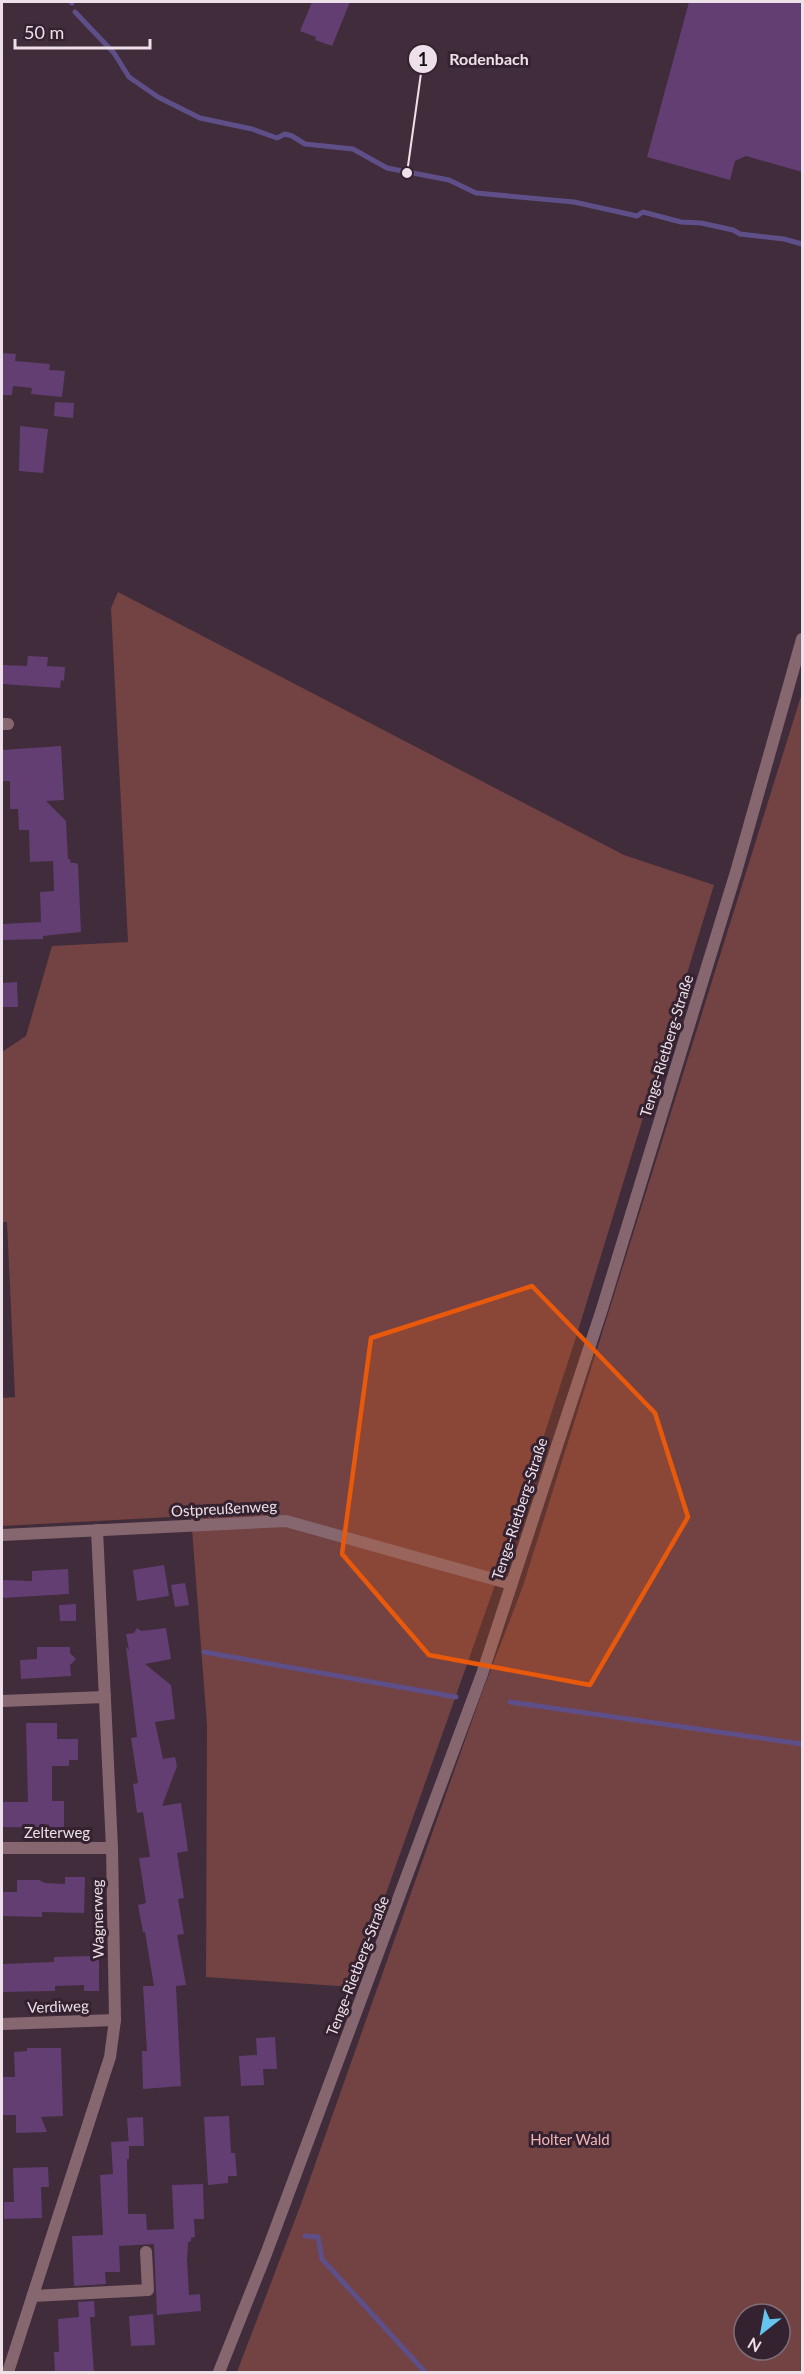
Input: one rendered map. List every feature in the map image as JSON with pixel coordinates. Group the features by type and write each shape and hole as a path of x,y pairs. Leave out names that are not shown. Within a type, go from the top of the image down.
{"street":[{"name":"Tenge-Rietberg-Straße","path":"219,2373 266,2254 471,1706 605,1298 736,872 802,639"},
{"name":"Ostpreußenweg","path":"2,1535 286,1521 511,1584"},
{"name":"Wagnerweg","path":"8,2373 110,2058 115,2020 112,1848 97,1530"},
{"path":"2,1701 105,1697"},
{"name":"Zelterweg","path":"2,1848 112,1848"},
{"name":"Verdiweg","path":"2,2024 115,2020"},
{"path":"33,2296 148,2290 146,2252"}],"highlighted area":[{"path":"532,1286 655,1413 688,1517 590,1685 429,1655 342,1554 371,1338"}],"green space":[{"path":"118,592 624,855 714,885 578,1331 501,1568 353,1987 206,1977 207,1725 191,1516 2,1526 2,1398 15,1397 7,1222 2,1222 2,1052 26,1036 52,946 128,942 111,608"},
{"name":"Holter Wald","path":"802,693 802,2372 237,2372 301,2204 481,1695 523,1586"}],"building":[{"path":"312,2 350,2 332,46 300,31"},
{"path":"689,2 802,2 802,172 746,156 735,161 730,180 647,157"},
{"path":"2,353 16,354 15,361 50,364 49,370 65,371 62,397 31,394 32,388 13,386 12,395 2,395"},
{"path":"55,402 74,403 73,418 54,416"},
{"path":"20,426 48,429 43,473 19,471"},
{"path":"28,656 48,657 47,666 65,667 64,681 61,680 60,688 2,684 2,665 27,666"},
{"path":"61,746 64,800 46,801 66,821 68,859 71,863 78,865 81,932 43,936 43,939 2,940 2,924 41,922 40,892 54,891 53,861 30,862 29,830 19,830 18,809 10,809 10,781 2,781 2,750"},
{"path":"17,982 18,1007 2,1007 2,983"},
{"path":"164,1565 169,1596 137,1601 133,1570"},
{"path":"68,1569 69,1594 2,1598 2,1580 32,1581 32,1571"},
{"path":"185,1583 189,1605 175,1607 171,1585"},
{"path":"76,1604 76,1621 60,1621 59,1605"},
{"path":"137,1628 141,1631 166,1628 171,1659 145,1664 171,1685 175,1719 155,1722 163,1759 175,1757 177,1766 162,1806 181,1803 188,1851 177,1853 184,1898 178,1899 184,1934 177,1935 186,1985 176,1986 181,2086 143,2089 142,2051 147,2051 143,1986 154,1986 138,1905 146,1903 139,1858 150,1857 143,1812 137,1813 133,1784 138,1783 131,1738 137,1737 126,1634 134,1633"},
{"path":"37,1647 70,1647 70,1653 76,1659 70,1665 71,1676 21,1679 20,1660 37,1659"},
{"path":"26,1723 57,1723 57,1739 78,1739 78,1760 69,1760 69,1766 52,1766 52,1801 64,1801 64,1828 2,1827 2,1802 28,1802"},
{"path":"65,1877 85,1877 84,1913 42,1912 42,1917 2,1916 2,1892 17,1892 17,1880 39,1880 45,1883 65,1884"},
{"path":"92,1956 92,1958 99,1958 99,1991 84,1991 84,1985 55,1986 55,1991 2,1992 2,1964 54,1962 54,1957"},
{"path":"275,2037 277,2069 263,2069 264,2085 241,2086 239,2056 257,2055 256,2038"},
{"path":"27,2048 61,2048 63,2116 41,2117 47,2132 16,2133 16,2115 2,2115 2,2077 15,2077 14,2052 27,2051"},
{"path":"229,2116 231,2153 235,2153 237,2176 228,2176 228,2183 208,2185 204,2117"},
{"path":"143,2117 144,2146 129,2146 127,2118"},
{"path":"129,2141 128,2214 146,2214 147,2230 174,2229 172,2185 203,2184 204,2219 194,2219 195,2237 188,2242 187,2260 189,2295 200,2294 201,2311 157,2315 154,2244 119,2246 120,2272 105,2272 106,2284 74,2286 72,2236 103,2235 100,2175 113,2174 111,2142"},
{"path":"48,2167 49,2187 41,2187 42,2218 4,2219 4,2202 14,2202 13,2168"},
{"path":"94,2301 95,2317 90,2317 94,2373 55,2373 54,2352 59,2352 58,2319 79,2317 78,2302"},
{"path":"153,2314 155,2345 131,2346 129,2316"}],"waterway":[{"path":"75,12 114,53 129,77 158,97 200,118 252,129 277,138 285,134 305,144 353,149 387,168 449,180 476,193 574,202 637,216 643,212 681,222 701,223 733,230 740,234 784,239 802,244"},
{"path":"204,1652 456,1697"},
{"path":"510,1702 802,1744"},
{"path":"305,2236 318,2237 322,2259 425,2372"}],"place":[{"name":"Rodenbach","path":"407,173"}]}
